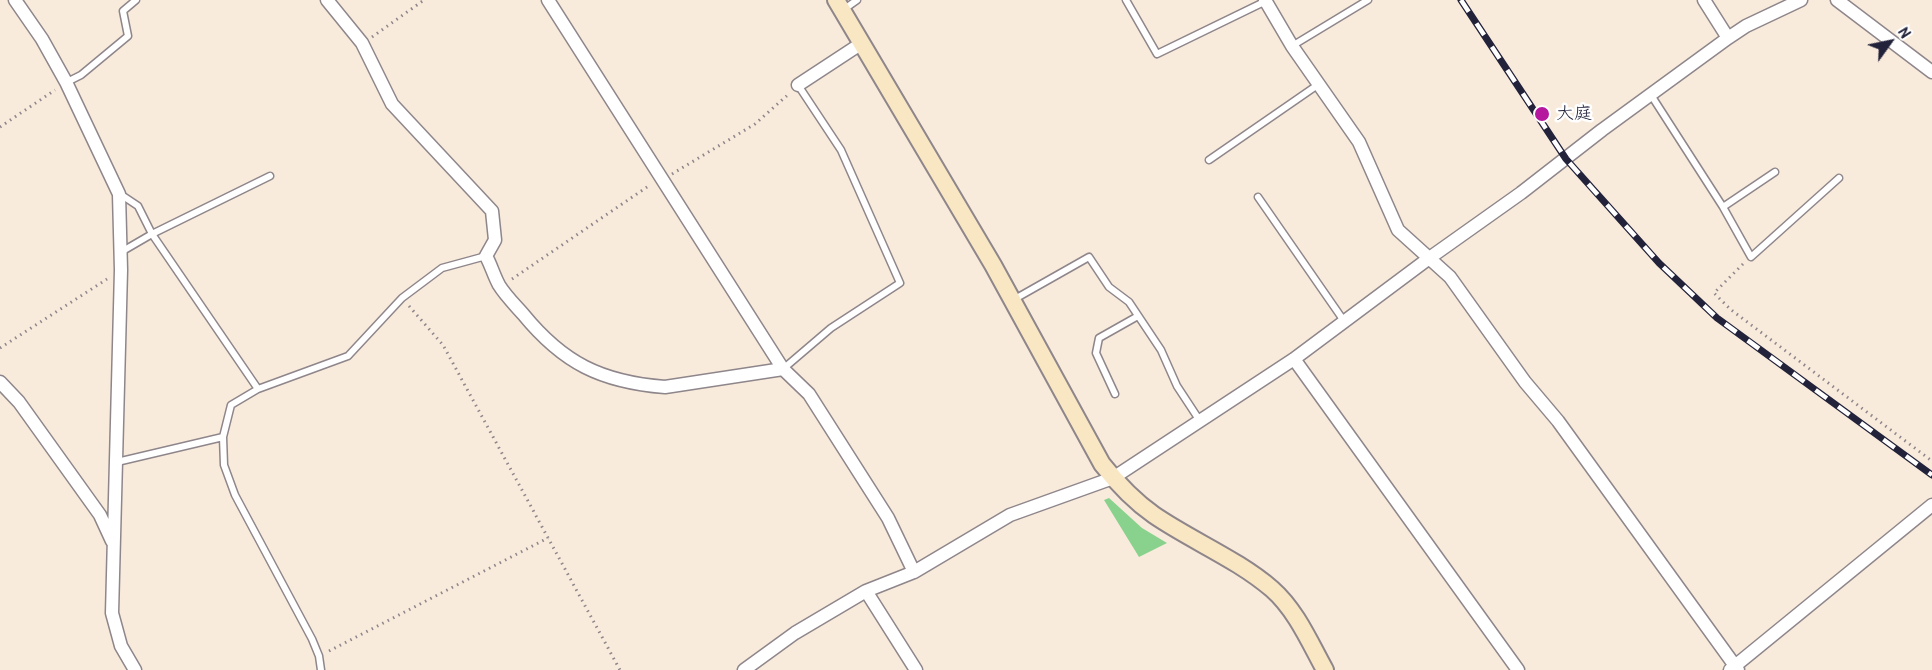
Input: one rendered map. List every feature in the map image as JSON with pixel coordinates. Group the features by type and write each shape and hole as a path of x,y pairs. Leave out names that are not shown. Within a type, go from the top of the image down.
{"street":[{"path":"15,0 42,39 66,82 119,194 121,270 112,613 121,646 135,670"},
{"path":"327,0 362,44 392,104 492,211 495,240 486,256 500,287 557,351 589,370 618,381 665,387 783,369"},
{"path":"548,0 783,369 809,394 882,508 914,572"},
{"path":"1704,0 1728,38"},
{"path":"744,670 795,633 866,591 914,572 1010,515 1113,478 1294,359 1728,38 1746,26 1801,0"},
{"path":"1837,0 1932,72"},
{"path":"1265,1 1292,46 1359,142 1398,230 1450,277 1525,382 1558,421 1734,669 1932,505"},
{"path":"839,5 1012,300 1102,464 1130,496 1154,515 1235,563 1272,590 1292,614 1325,670"},
{"path":"798,86 862,43"},
{"path":"1294,359 1518,670"},
{"path":"0,382 19,402 100,515 113,542"},
{"path":"866,591 916,670"}],"lane":[{"path":"66,82 81,75 128,36 123,11 136,0"},
{"path":"839,5 857,0"},
{"path":"1126,0 1157,54 1265,1"},
{"path":"1292,46 1368,0"},
{"path":"1209,160 1319,83"},
{"path":"783,369 831,328 900,282 841,150 798,86"},
{"path":"1651,94 1723,207 1751,257 1839,178"},
{"path":"1723,207 1775,172"},
{"path":"121,252 152,234 270,176"},
{"path":"119,194 138,206 152,234 258,389"},
{"path":"1258,196 1344,321"},
{"path":"321,670 319,656 312,639 236,495 224,465 223,437 231,405 258,389 348,356 402,298 442,268 486,256"},
{"path":"1012,300 1089,257 1109,287 1129,302 1161,351 1177,386 1200,421"},
{"path":"1114,394 1096,353 1099,338 1138,316"},
{"path":"117,462 223,437"}],"path":[{"path":"362,44 424,0"},
{"path":"0,127 66,82"},
{"path":"500,287 661,179 755,124 798,86"},
{"path":"1751,257 1714,293 1730,309 1932,461"},
{"path":"0,348 121,270"},
{"path":"402,298 443,345 620,670"},
{"path":"319,656 548,538"}],"green space":[{"path":"1109,498 1142,528 1167,543 1139,557 1104,500"}],"railway":[{"path":"1461,0 1566,159 1659,263 1717,318 1932,475"}],"place":[{"name":"大庭","path":"1542,114"}]}
